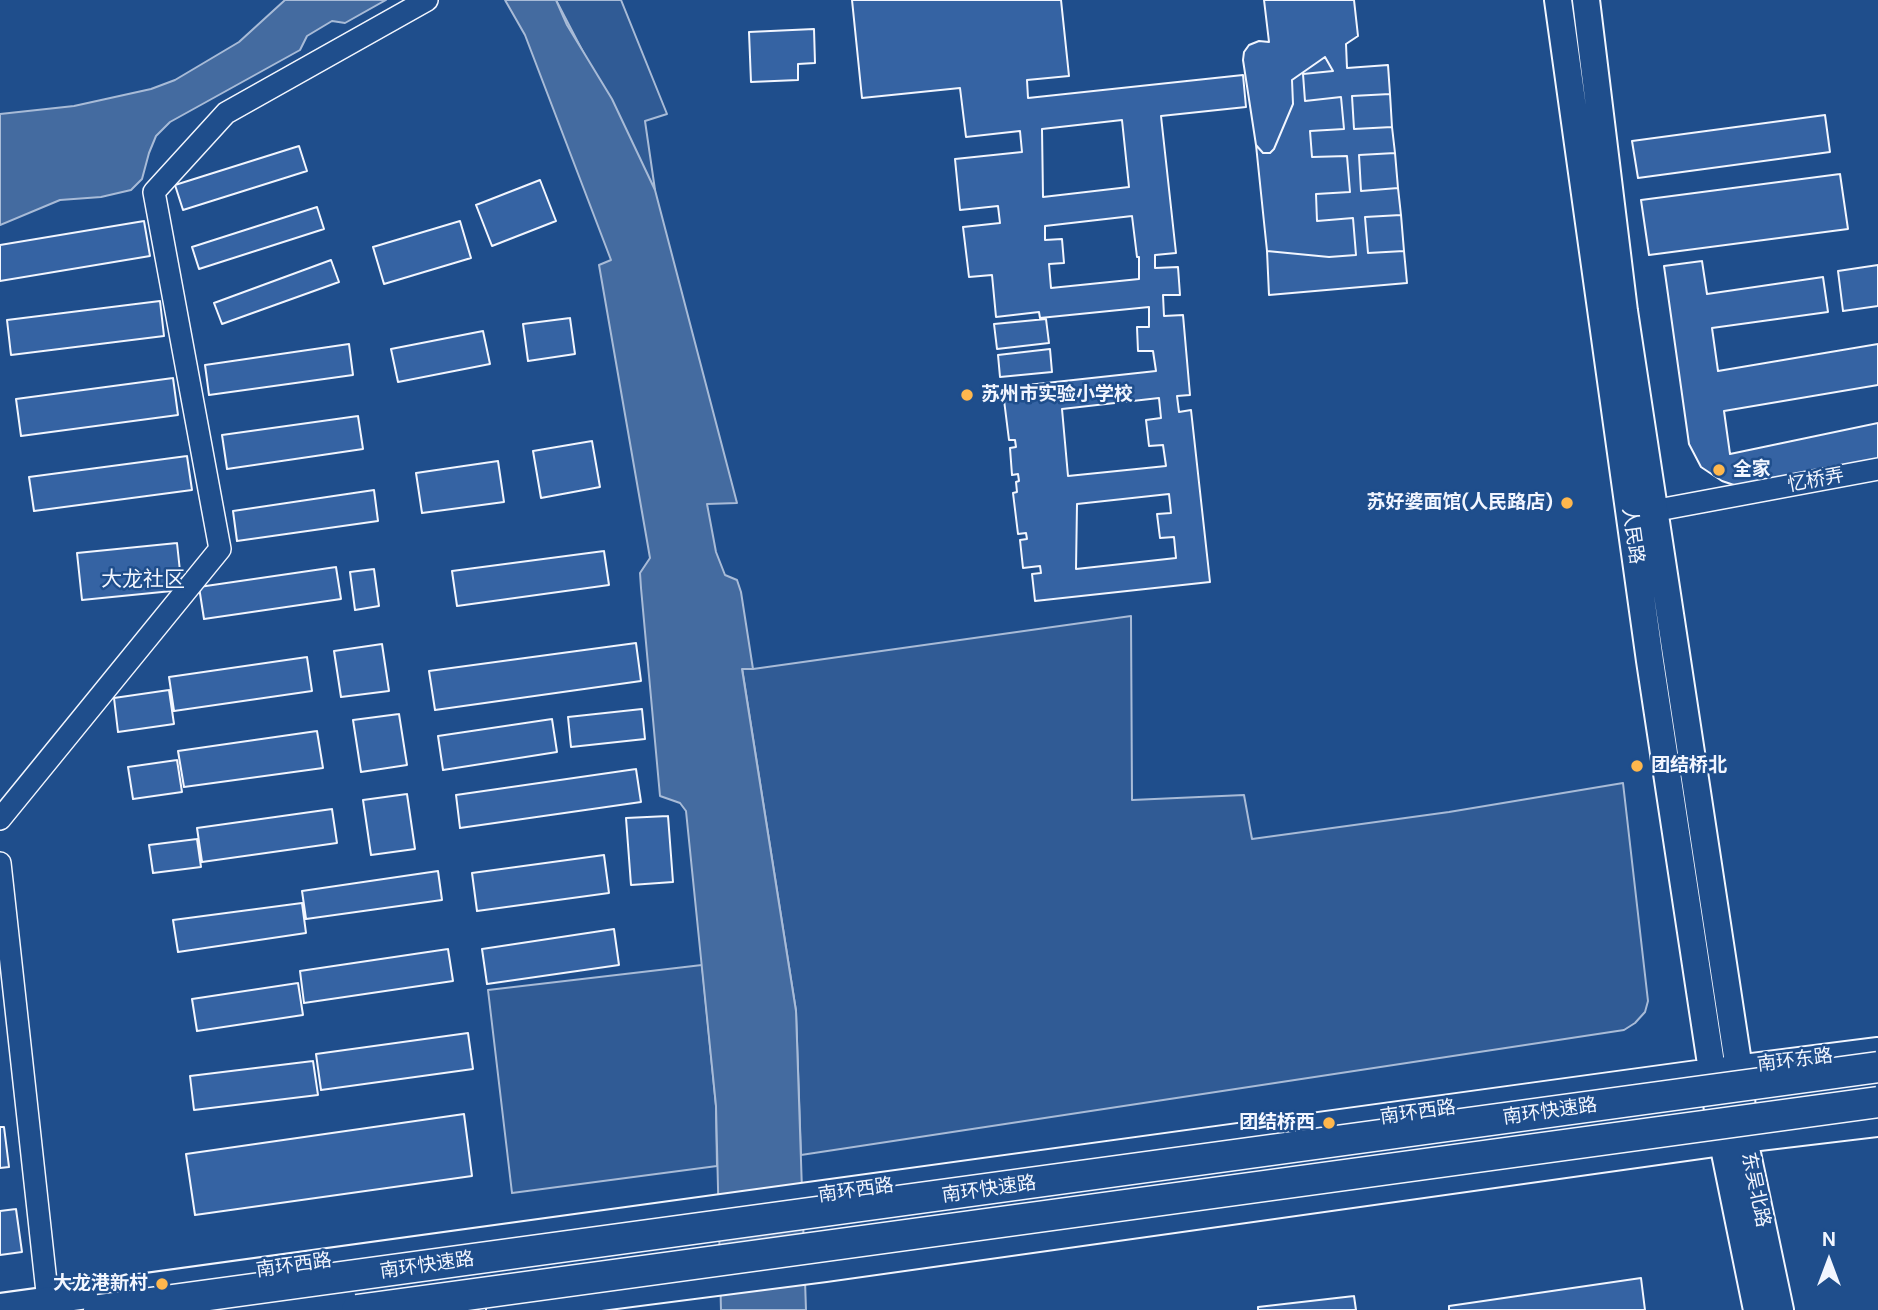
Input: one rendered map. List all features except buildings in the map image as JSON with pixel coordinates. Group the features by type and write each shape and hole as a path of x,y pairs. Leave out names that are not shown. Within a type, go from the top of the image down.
{"highway":[{"name":"南环快速路","path":"99,1310 1878,1067"},
{"name":"南环快速路","path":"357,1310 1878,1102"}],"main road":[{"name":"人民路","path":"1558,0 1642,513 1739,1069"},
{"name":"人民路","path":"1586,0 1625,311 1642,513 1712,1072"},
{"name":"南环东路","path":"1712,1072 1878,1051"},
{"name":"东吴北路","path":"1739,1069 1734,1141 1757,1310"},
{"name":"东吴北路","path":"1712,1072 1734,1141 1780,1310"},
{"name":"南环西路","path":"0,1307 48,1305 700,1210 821,1196 1712,1072"},
{"path":"500,1310 825,1268 1734,1141 1878,1124"}],"street":[{"path":"0,819 220,549 154,192 226,113 427,0"},
{"name":"忆桥弄","path":"1642,513 1878,469"},
{"path":"0,863 48,1305"}],"shaded area":[{"path":"285,0 386,0 345,23 332,21 307,36 300,50 170,122 156,136 142,179 131,190 101,197 60,200 0,225 0,114 74,106 151,89 175,80 239,42"},
{"path":"505,0 556,0 567,25 612,99 655,190 737,503 707,504 716,552 725,575 737,580 741,592 753,669 742,669 796,1011 806,1310 721,1310 716,1106 686,811 680,803 660,796 640,573 650,558 599,265 611,260 525,35"},
{"path":"556,0 621,0 667,114 645,121 655,190"},
{"path":"1131,616 1132,800 1244,795 1252,839 1449,812 1623,783 1648,1001 1645,1012 1624,1030 801,1155 796,1011 742,668 753,669"},
{"path":"702,965 716,1106 717,1166 512,1193 488,990"}],"place":[{"name":"苏州市实验小学校","path":"967,395"},
{"name":"全家","path":"1719,470"},
{"name":"苏好婆面馆(人民路店)","path":"1567,503"},
{"name":"团结桥北","path":"1637,766"},
{"name":"团结桥西","path":"1329,1123"},
{"name":"大龙港新村","path":"162,1284"}],"district":[{"name":"大龙社区","path":"143,580"}]}
